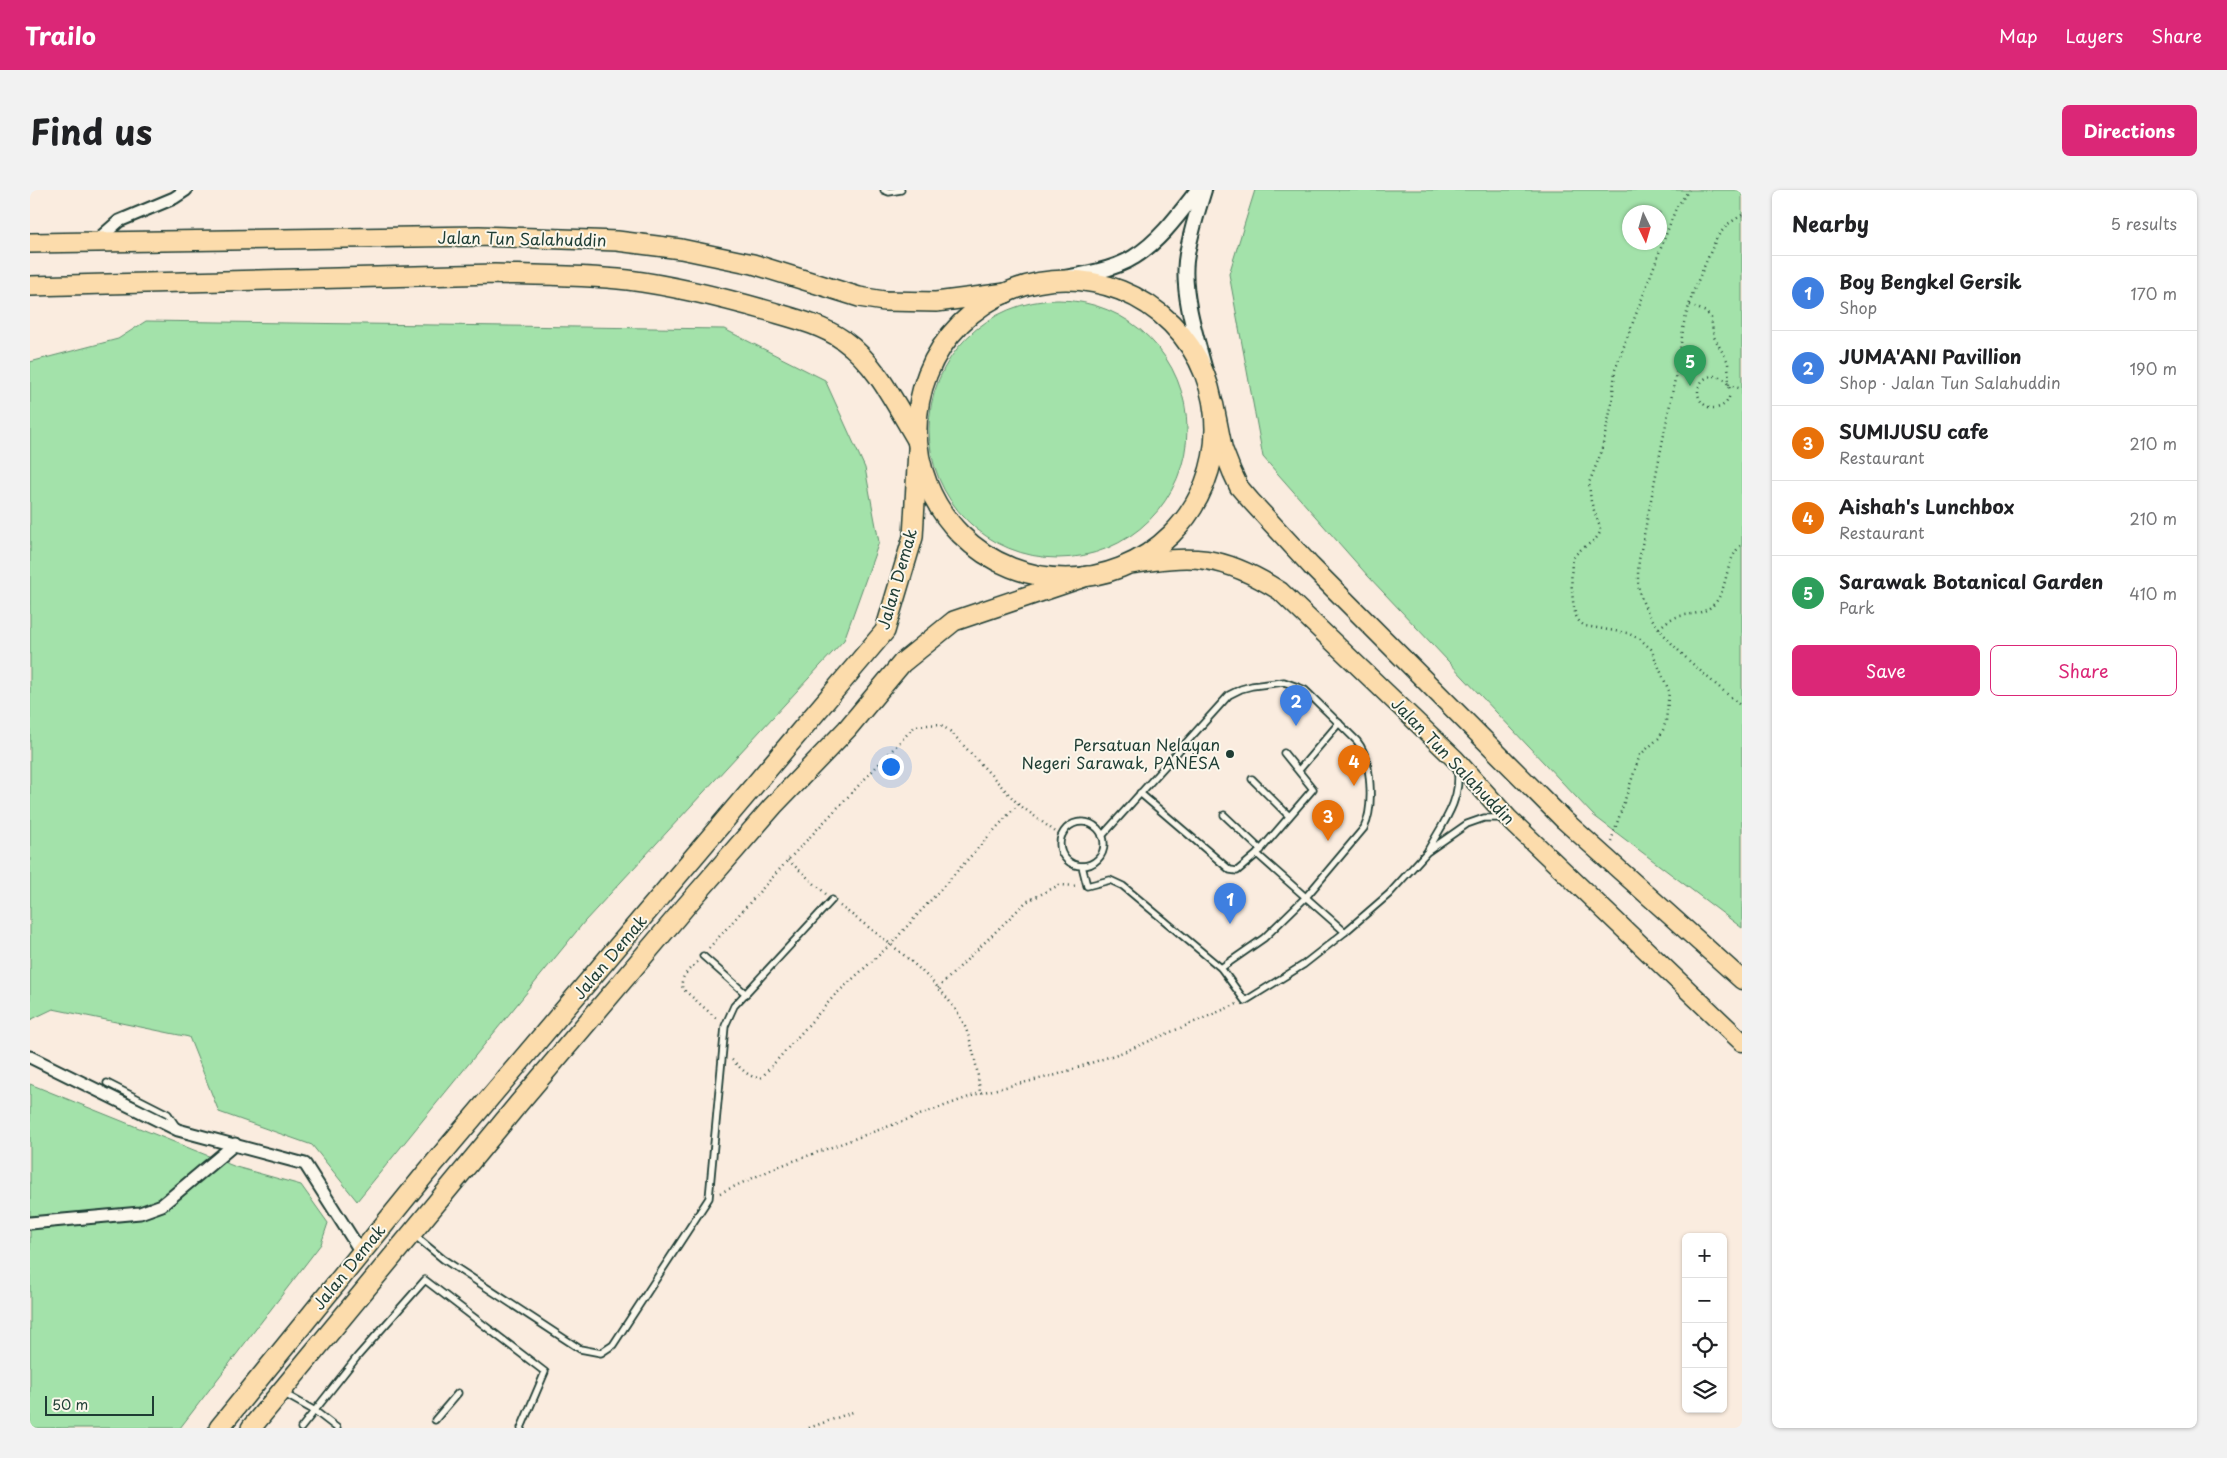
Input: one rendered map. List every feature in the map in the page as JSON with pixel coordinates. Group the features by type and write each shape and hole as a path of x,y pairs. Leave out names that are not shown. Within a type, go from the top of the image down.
{"highway":[{"name":"Jalan Tun Salahuddin","path":"30,243 479,236 617,241 681,249 753,264 859,296 884,301 936,302 1006,293"},
{"path":"30,286 495,274 569,275 628,280 723,298 806,322 842,339 861,355 879,377 918,445"},
{"path":"1064,280 1094,283 1122,291 1143,301 1179,331 1193,350 1208,382 1214,404 1216,429 1214,453 1208,477 1198,499 1184,520 1168,538 1148,553 1127,565 1086,576 1060,577 1035,574 998,561 976,548 957,531 934,499 924,476 918,445 917,417 921,394 928,372 938,352 968,317 1006,293 1041,282 1064,280"},
{"name":"Jalan Demak","path":"219,1428 361,1252 885,631 913,537 918,445"},
{"name":"Jalan Demak","path":"251,1428 411,1233 686,906 773,806 847,729 902,663 954,621 1086,576"}],"main road":[{"path":"1214,404 1226,457 1239,487 1251,501 1312,566 1557,813 1742,980"},
{"name":"Jalan Tun Salahuddin","path":"1127,565 1164,559 1196,558 1228,564 1253,574 1280,591 1455,759 1508,818 1742,1042"}],"street":[{"path":"95,242 119,221 174,198 186,190"},
{"path":"1041,282 1084,275 1134,257 1170,225 1198,190"},
{"path":"1204,190 1186,262 1189,298 1208,382"},
{"path":"30,1057 178,1130 305,1164 361,1252"},
{"path":"30,1223 140,1213 152,1210 162,1205 235,1144"}],"lane":[{"path":"884,190 889,192 902,190"},
{"path":"1102,836 1229,695 1241,689 1284,682 1305,690 1364,748 1368,762 1369,818 1364,828 1306,897 1264,938 1221,968"},
{"path":"1299,770 1338,723"},
{"path":"1140,793 1230,870 1240,870 1259,852 1313,789 1284,753"},
{"path":"1082,866 1087,886 1110,880 1123,886 1221,968 1245,1001 1303,965 1344,932 1389,894 1427,852 1449,813 1457,793 1458,773 1455,759"},
{"path":"1252,779 1290,816"},
{"path":"1224,815 1259,852 1344,932"},
{"path":"1427,852 1467,824 1484,818 1508,818"},
{"path":"1078,822 1092,825 1102,836 1103,850 1095,861 1082,866 1075,864 1064,856 1060,850 1061,836 1065,830 1078,822"},
{"path":"411,1233 443,1259 580,1349 601,1353 613,1345 709,1198 724,1053 725,1026 734,1006 832,900"},
{"path":"703,956 746,994"},
{"path":"107,1083 168,1114 178,1130"},
{"path":"301,1428 422,1281 427,1281 544,1370 545,1374 521,1428"},
{"path":"280,1391 315,1411 337,1428"},
{"path":"435,1420 458,1393"}],"path":[{"path":"1605,857 1640,754 1659,738 1663,730 1668,714 1669,691 1651,649 1640,639 1627,632 1585,626 1576,618 1573,606 1572,562 1576,555 1598,539 1601,530 1591,502 1588,482 1601,453 1612,404 1615,370 1676,208 1689,190"},
{"path":"1742,215 1728,224 1717,237 1703,268 1684,323 1678,364 1639,560 1640,594 1664,636 1742,706"},
{"path":"1690,305 1706,312 1710,318 1714,337 1728,362 1729,385 1730,395 1724,406 1710,408 1700,400 1699,386 1708,377 1717,376 1724,379 1729,385 1742,389"},
{"path":"1659,628 1672,618 1698,614 1716,603 1724,586 1727,569 1737,548 1742,544"},
{"path":"725,1026 682,989 682,979 788,860 915,726 940,724 951,732 1018,804 1061,836"},
{"path":"724,1053 752,1077 762,1077 835,995 891,944 1018,804"},
{"path":"788,860 832,900 891,944 938,988 960,1016 971,1047 980,1093"},
{"path":"938,988 1026,902 1059,885 1087,886"},
{"path":"709,1198 777,1167 980,1093 1056,1075 1126,1051 1245,1001"},
{"path":"809,1428 853,1412"}],"green space":[{"path":"1255,190 1742,190 1742,928 1593,815 1368,576 1263,457 1229,274"},
{"path":"1058,300 1083,303 1107,310 1129,322 1149,338 1165,358 1177,380 1184,404 1187,429 1184,454 1177,478 1165,500 1149,520 1129,536 1107,548 1083,555 1058,558 1033,555 1009,548 987,536 967,520 951,500 939,478 932,454 929,429 932,404 939,380 951,358 967,338 987,322 1009,310 1033,303"},
{"path":"146,321 724,329 825,380 865,468 879,542 844,640 585,921 357,1201 312,1145 219,1112 189,1037 53,1009 30,1020 30,362 118,339"},
{"path":"30,1084 236,1167 301,1185 328,1223 321,1244 180,1428 30,1428"}],"place":[{"name":"Sarawak Botanical Garden","path":"1690,386"},
{"name":"JUMA'ANI Pavillion","path":"1296,726"},
{"name":"Persatuan Nelayan Negeri Sarawak, PANESA","path":"1230,754"},
{"name":"Aishah's Lunchbox","path":"1354,786"},
{"name":"SUMIJUSU cafe","path":"1328,841"},
{"name":"Boy Bengkel Gersik","path":"1230,924"}]}
